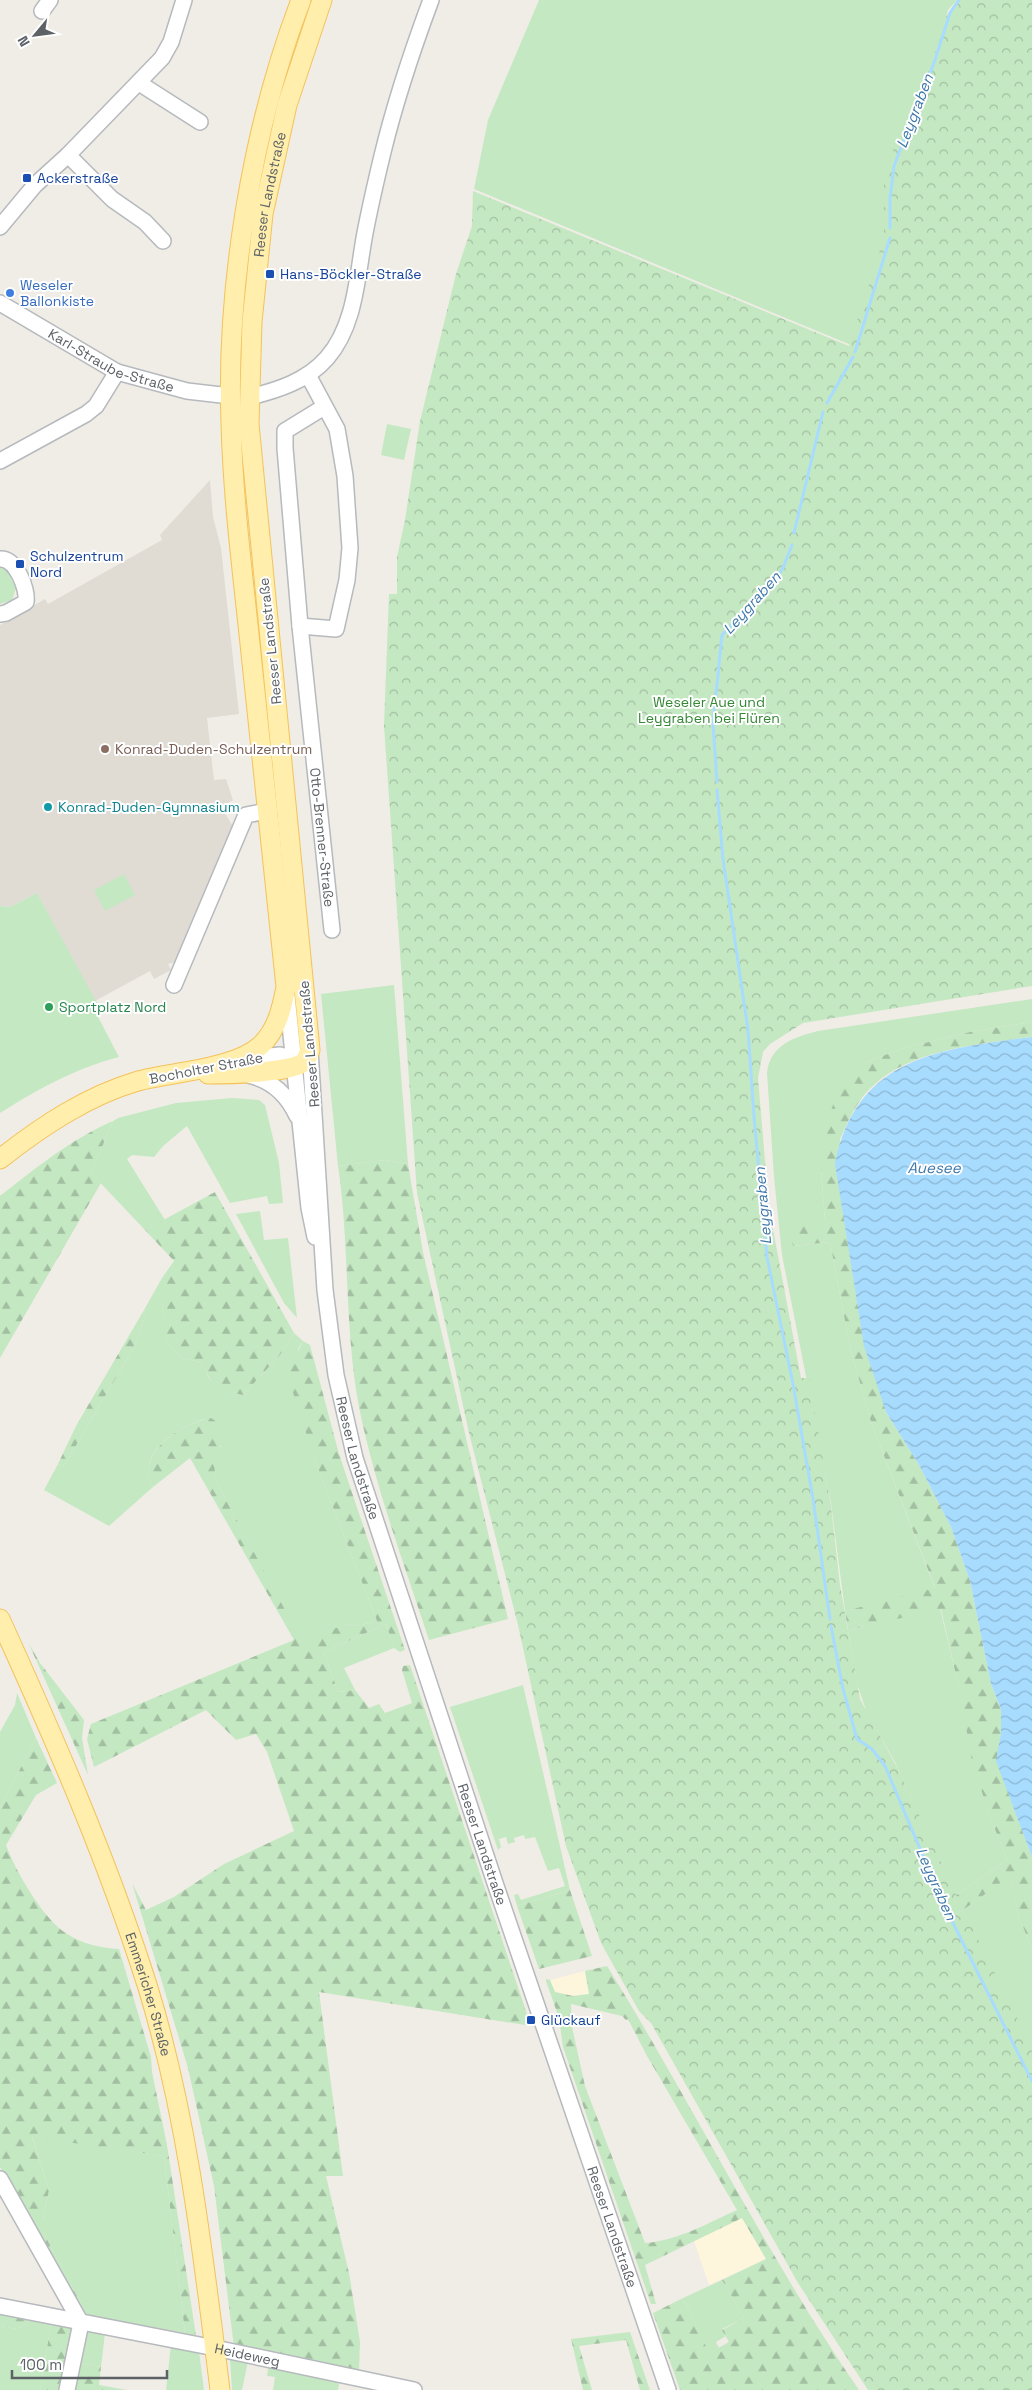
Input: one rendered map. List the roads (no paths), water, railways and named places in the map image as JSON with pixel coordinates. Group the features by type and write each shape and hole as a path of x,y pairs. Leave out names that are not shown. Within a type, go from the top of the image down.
{"main road":[{"name":"Reeser Landstraße","path":"286,987 238,520 230,396 233,326 245,217 267,106 301,0"},
{"name":"Reeser Landstraße","path":"303,1061 249,424 252,322 263,214 287,105 322,0"},
{"path":"230,396 250,397"},
{"path":"242,1066 271,1034 282,1007 286,987"},
{"name":"Bocholter Straße","path":"0,1159 37,1130 85,1102 137,1081 242,1066 303,1061"},
{"name":"Emmericher Straße","path":"0,1619 90,1824 148,1989 170,2075 188,2158 220,2390"}],"street":[{"path":"0,227 35,185 68,155 162,58 171,42 184,0"},
{"path":"250,397 280,388 308,376 327,358 341,338 351,308 384,149 406,68 430,0"},
{"path":"139,83 200,122"},
{"path":"68,155 112,199 145,222 163,241"},
{"name":"Karl-Straube-Straße","path":"0,303 117,372 187,391 230,396"},
{"path":"0,461 86,414 100,400 117,372"},
{"path":"300,626 336,629 347,580 350,548 338,430 308,376"},
{"name":"Otto-Brenner-Straße","path":"324,407 285,431 300,626 332,930"},
{"path":"0,559 9,562 14,568 26,589 27,596 26,602 6,613 0,614"},
{"path":"174,985 246,815 268,811"},
{"name":"Reeser Landstraße","path":"286,987 303,1061 325,1290 336,1375 361,1477 489,1864 668,2390"},
{"name":"Reeser Landstraße","path":"303,1061 302,1126 309,1208 325,1290"},
{"path":"242,1066 278,1088 291,1103 302,1126"},
{"path":"0,2179 81,2323 67,2390"},
{"name":"Heideweg","path":"0,2306 215,2348 414,2390"}],"water":[{"name":"Auesee","path":"1032,1037 1032,1857 996,1761 1001,1733 1001,1709 991,1684 970,1581 951,1527 919,1465 886,1412 864,1346 835,1164 846,1128 862,1101 882,1080 906,1065 934,1054 965,1047"}],"waterway":[{"name":"Leygraben","path":"890,228 890,198 894,166 935,60 950,13 959,0"},
{"name":"Leygraben","path":"855,352 890,238"},
{"name":"Leygraben","path":"827,403 853,357"},
{"name":"Leygraben","path":"794,533 823,412"},
{"name":"Leygraben","path":"717,782 713,724 722,635 773,583 783,568 792,545"},
{"name":"Leygraben","path":"717,790 723,859 748,1030 767,1257 793,1384 813,1499 830,1619"},
{"name":"Leygraben","path":"831,1626 843,1689 857,1739 872,1749 885,1766 943,1903 1032,2081"}],"place":[{"name":"Ackerstraße","path":"27,178"},
{"name":"Hans-Böckler-Straße","path":"270,274"},
{"name":"Weseler Ballonkiste","path":"10,293"},
{"name":"Schulzentrum Nord","path":"20,564"},
{"name":"Konrad-Duden-Schulzentrum","path":"105,749"},
{"name":"Konrad-Duden-Gymnasium","path":"48,807"},
{"name":"Sportplatz Nord","path":"49,1007"},
{"name":"Glückauf","path":"531,2020"}],"park label":[{"name":"Weseler Aue und Leygraben bei Flüren","path":"709,710"}]}
